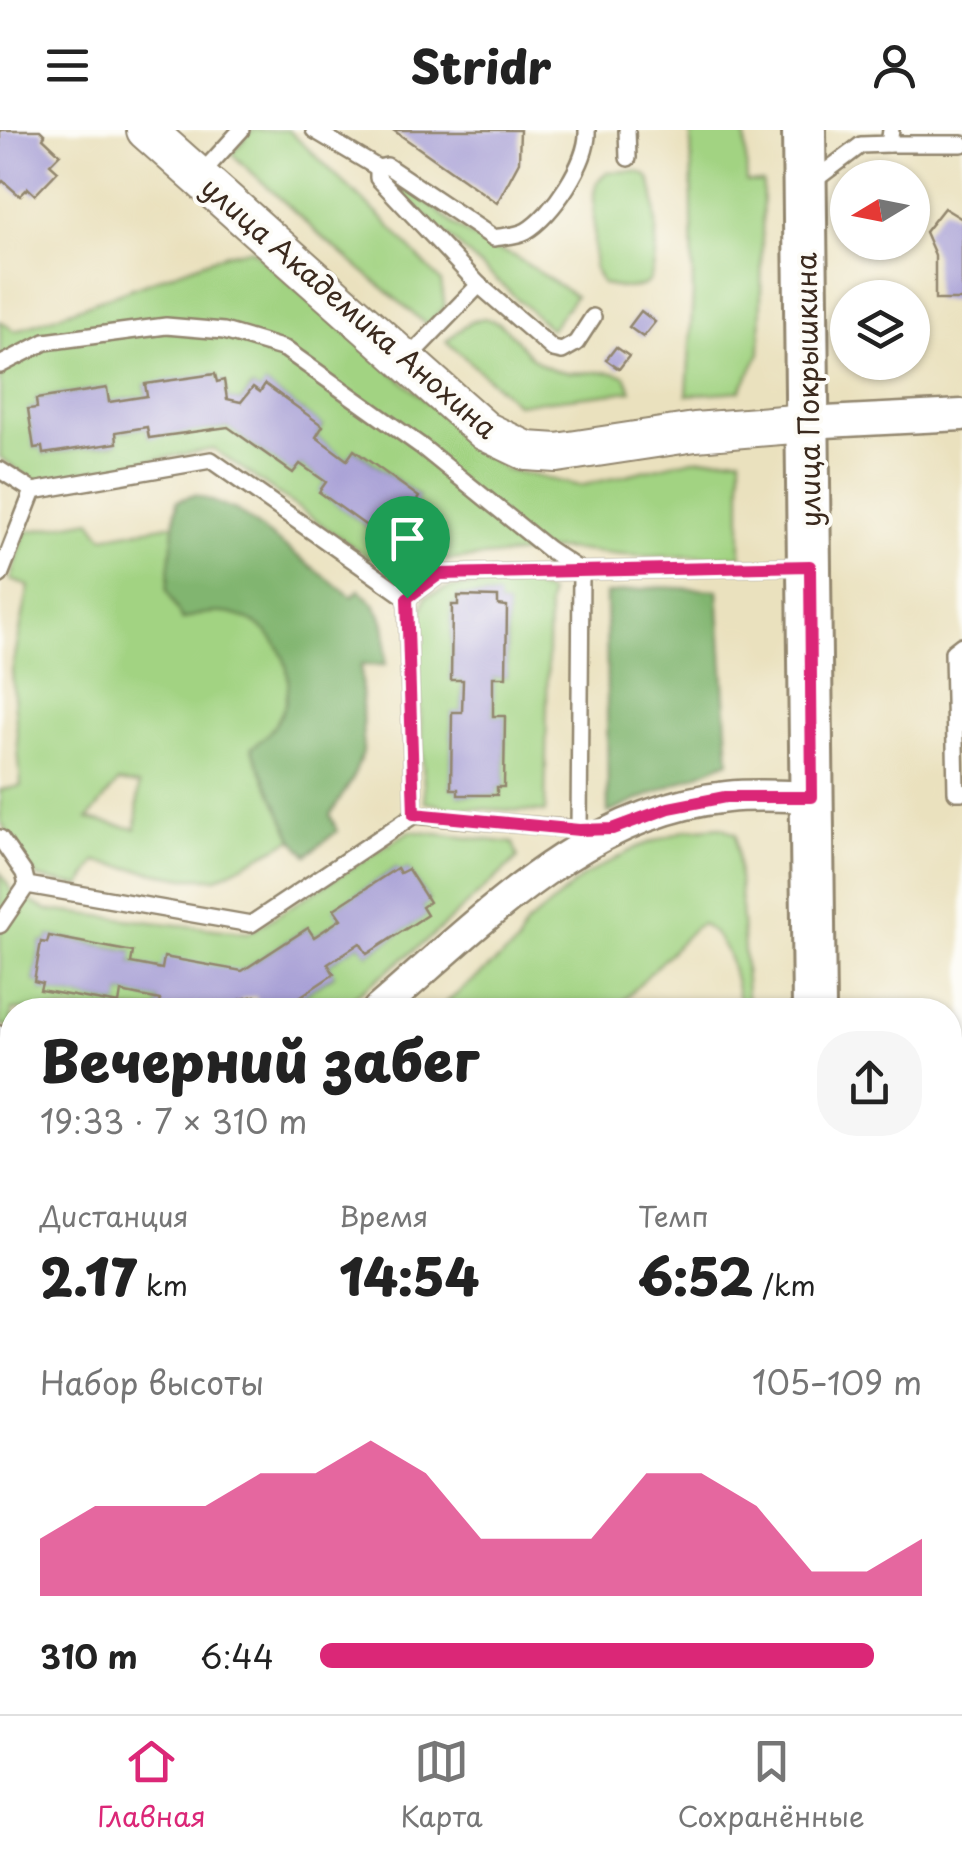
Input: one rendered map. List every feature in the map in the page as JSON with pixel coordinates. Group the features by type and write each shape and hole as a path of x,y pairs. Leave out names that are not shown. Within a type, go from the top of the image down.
{"main road":[{"name":"улица Покрышкина","path":"804,130 814,998"}],"street":[{"name":"улица Академика Анохина","path":"146,130 486,432 526,451 556,453 713,430 806,423"},
{"path":"806,423 962,416"},
{"path":"392,998 511,897 569,854 612,829 669,808 725,797 812,797"}],"lane":[{"path":"198,178 241,130"},
{"path":"314,130 378,168 387,166 494,238 524,232 552,206 571,180 588,141 587,130"},
{"path":"627,130 628,158"},
{"path":"804,187 861,146 889,137 962,144"},
{"path":"378,168 378,178 479,285 553,349 562,351 576,344 593,317"},
{"path":"405,361 479,285"},
{"path":"0,365 44,342 166,326 224,332 285,350 421,446 581,571"},
{"path":"0,470 33,491 211,460 407,598"},
{"path":"0,575 33,491"},
{"path":"407,598 440,574 810,566"},
{"path":"579,830 581,571"},
{"path":"407,598 414,814"},
{"path":"962,644 953,652 956,792 962,792"},
{"path":"27,884 252,924 414,814 579,830 612,829"},
{"path":"0,838 27,884 0,925"}],"green space":[{"path":"252,130 288,130 385,221 441,282 445,307 427,325 232,154"},
{"path":"691,130 745,130 747,182 763,183 760,353 740,391 687,395 693,293"},
{"path":"388,170 457,227 491,248 514,256 575,296 551,329 383,178"},
{"path":"608,172 639,172 651,183 654,262 648,282 638,287 602,284 594,267 594,192 597,182"},
{"path":"251,249 504,469 580,486 693,459 741,457 741,556 639,556 561,549 402,564 371,559 214,449 34,481 0,457 0,321 15,331 226,254","holes":["215,374 217,382 224,381 227,399 241,402 252,387 260,392 266,385 323,426 316,437 347,460 355,450 419,496 415,503 421,508 398,539 393,537 388,542 320,492 326,482 300,464 293,473 228,427 149,437 147,427 116,432 117,443 44,454 42,447 34,448 29,409 37,408 37,398 106,388 109,402 147,396 145,385"]},
{"path":"483,318 502,325 545,366 567,372 616,373 625,376 632,391 517,404 446,341 470,322"},
{"path":"195,495 236,510 352,597 359,590 381,615 385,665 361,665 363,752 352,780 330,815 337,831 307,855 293,839 217,878 185,878 96,862 81,886 38,878 0,820 0,790 21,786 12,671 29,586 11,580 25,532 91,520 103,537 175,524 177,501","holes":["118,782 139,785 136,829 88,819"]},
{"path":"195,495 236,510 352,597 359,590 376,607 384,623 385,665 361,665 363,752 352,780 330,815 337,831 307,855 293,839 251,748 274,725 286,700 288,674 280,650 264,630 242,617 214,613 182,620 167,590 177,501"},
{"path":"524,583 549,593 545,812 447,807 425,802 416,634 426,596 451,587","holes":["459,596 497,597 498,605 507,606 506,677 493,677 493,716 505,717 504,787 497,787 496,795 459,795 458,789 451,788 452,713 462,712 463,680 451,679 452,605 458,604"]},
{"path":"657,587 718,590 729,761 608,813 606,594"},
{"path":"721,827 736,834 747,998 739,998 726,951 702,924 626,998 452,998 517,945 525,926 584,876 638,847 686,830"},
{"path":"410,831 513,843 518,858 431,937 352,998 299,998 334,975 328,964 360,943 368,954 426,915 422,907 429,901 408,869 400,873 396,868 335,909 341,919 314,937 307,928 242,971 162,969 131,963 132,951 49,936 47,943 41,942 34,981 42,983 41,990 85,998 0,998 0,872 13,893 48,910 249,933"},
{"path":"121,992 150,998 120,998"}],"building":[{"path":"0,130 40,130 60,154 50,164 58,171 35,195 28,188 20,196 3,181 0,184"},
{"path":"393,130 520,130 519,162 497,203"},
{"path":"944,208 962,219 962,300 935,300 935,255 930,226"},
{"path":"641,311 655,322 643,337 629,327"},
{"path":"616,347 629,356 619,369 606,360"},
{"path":"215,374 217,382 224,380 227,399 241,402 253,387 260,392 265,384 323,426 316,437 347,460 354,450 419,497 415,503 421,507 398,540 393,537 389,542 319,492 326,482 300,464 293,473 228,427 149,438 147,427 116,432 117,443 43,454 42,447 34,448 28,409 37,408 36,399 107,388 109,402 147,396 145,384"},
{"path":"458,596 498,597 498,605 507,606 506,677 493,677 493,716 505,716 504,787 497,787 497,795 458,795 458,789 451,789 452,712 462,712 463,680 451,680 452,605 458,605"},
{"path":"397,868 400,873 408,869 429,902 422,907 427,915 367,954 360,943 328,964 334,974 298,998 150,998 121,992 120,998 85,998 40,990 42,983 34,981 41,942 47,943 49,936 133,952 131,963 162,969 164,957 242,971 308,928 314,937 341,919 334,909"}],"route":[{"path":"810,566 812,797 725,797 669,808 612,829 579,830 414,814 407,598 440,574 810,566"}]}
